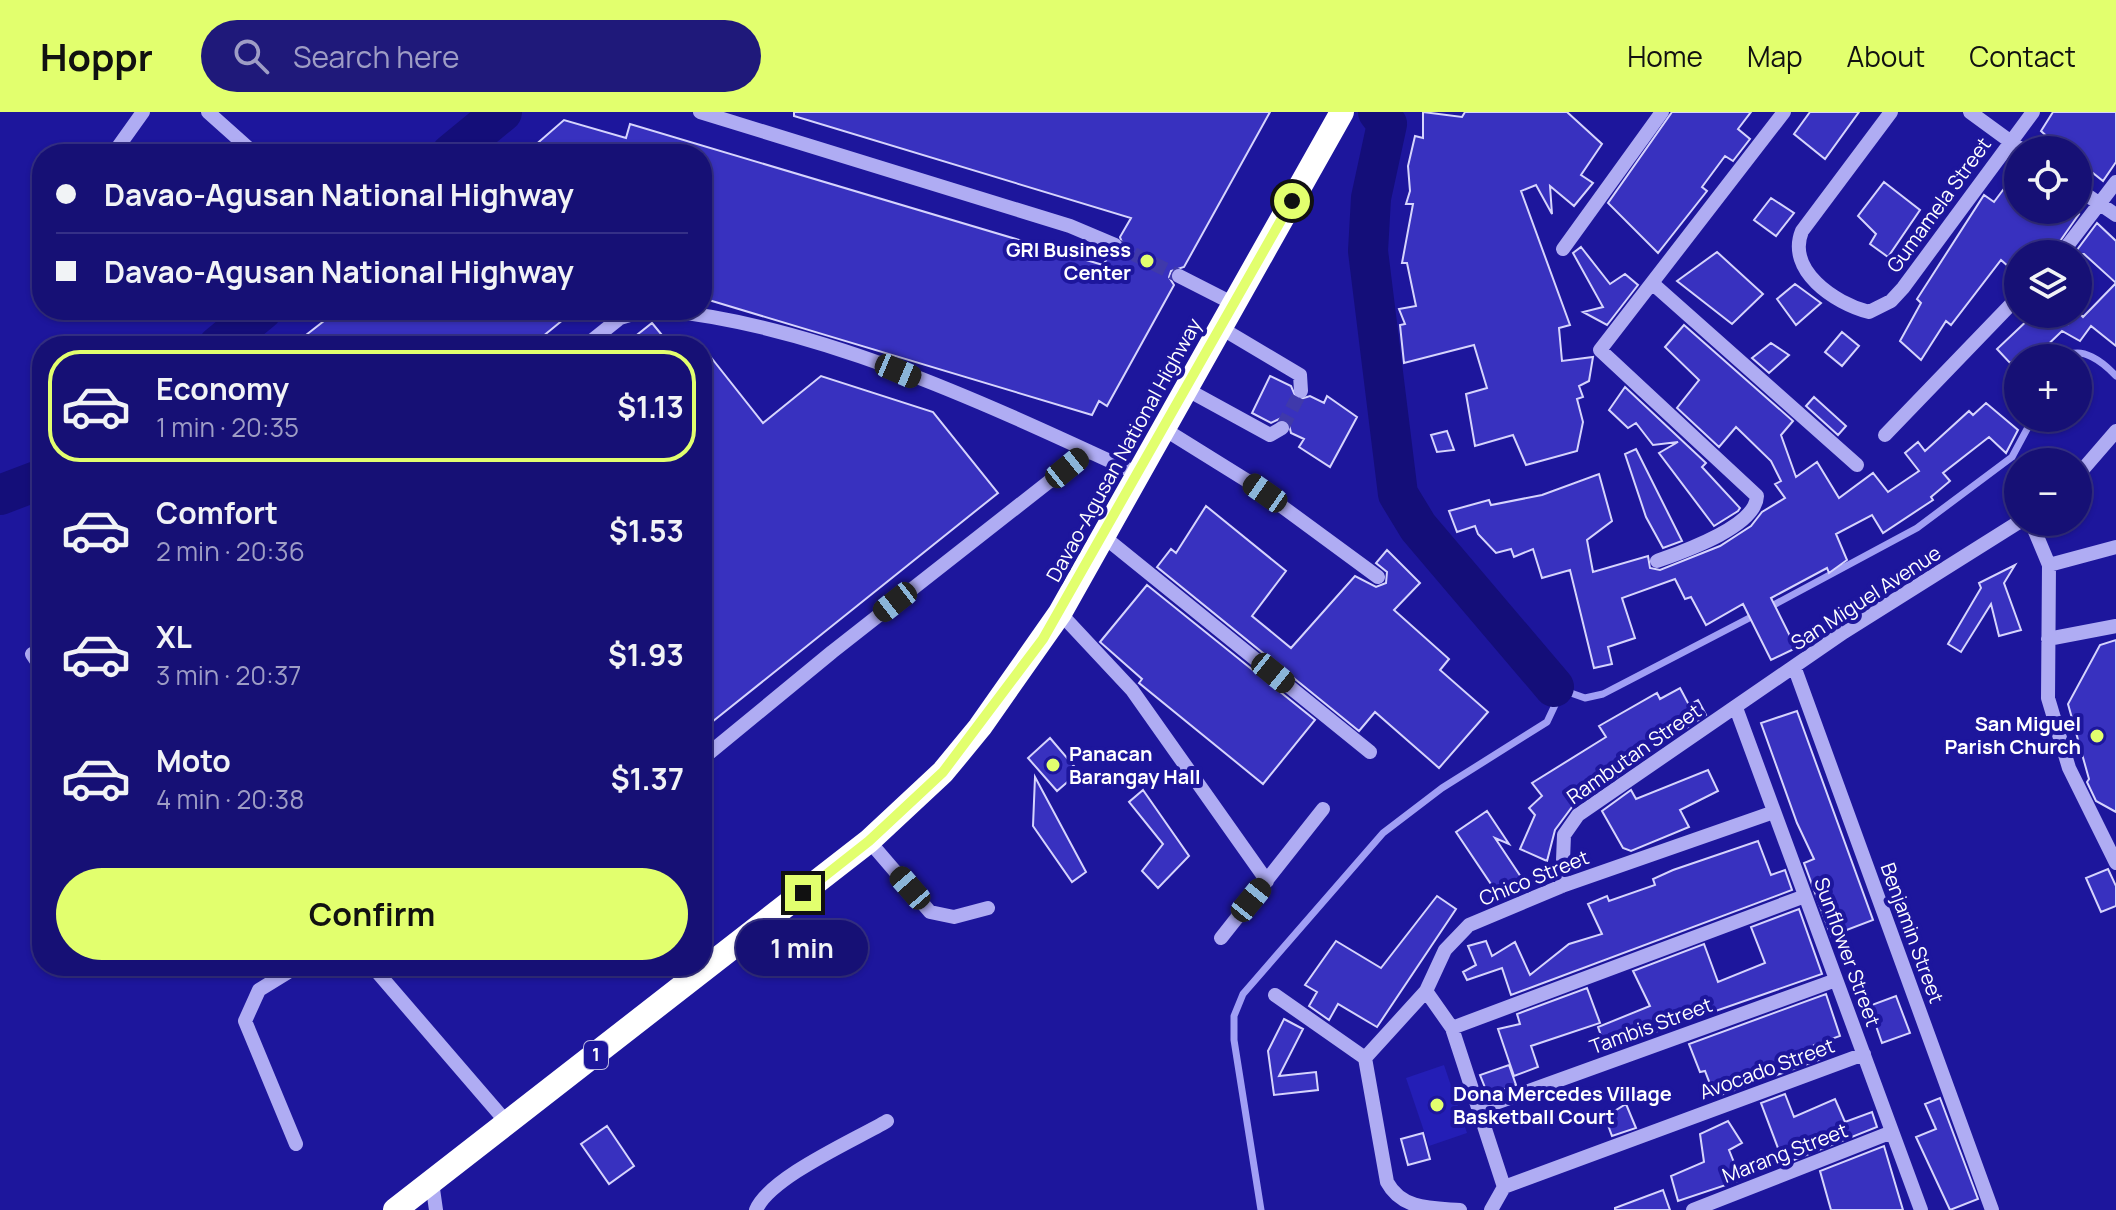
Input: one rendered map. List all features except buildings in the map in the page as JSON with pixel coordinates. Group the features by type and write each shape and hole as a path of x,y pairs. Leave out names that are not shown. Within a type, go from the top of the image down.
{"highway":[{"name":"Davao-Agusan National Highway","path":"712,964 869,841 943,772 980,727 1060,613 1339,118"},
{"name":"Davao-Agusan National Highway","path":"395,1210 697,976"}],"street":[{"path":"120,144 143,112"},
{"path":"208,112 244,144"},
{"path":"700,112 1070,226 1115,245"},
{"path":"1563,249 1662,112"},
{"path":"1657,561 1715,540 1753,508 1757,496 1600,350 1784,112"},
{"name":"Gumamela Street","path":"1891,112 1802,231 1798,242 1803,268 1840,300 1869,312 1879,309 1903,288 2004,161"},
{"path":"1970,112 2004,137"},
{"name":"Gumamela Street","path":"2021,136 2033,112"},
{"path":"2072,240 2116,182"},
{"path":"2092,198 2116,215"},
{"path":"1179,276 1234,304"},
{"path":"1652,283 1857,465"},
{"path":"1885,435 2004,312"},
{"path":"712,319 813,343 898,371 1138,474"},
{"path":"598,336 618,320"},
{"path":"1221,328 1300,375 1301,391"},
{"path":"1186,389 1270,435 1282,428"},
{"path":"1164,429 1281,504 1378,577"},
{"path":"2092,461 2113,440"},
{"path":"712,751 832,652 1088,451"},
{"name":"San Miguel Avenue","path":"1736,708 1858,623 2004,531"},
{"path":"1103,536 1370,752"},
{"path":"2037,536 2049,565 2048,698 2069,768 2116,863"},
{"path":"2049,565 2116,547"},
{"path":"1060,613 1132,690 1267,881"},
{"path":"2048,639 2116,626"},
{"name":"Benjamin Street","path":"1795,669 1992,1210"},
{"name":"Sunflower Street","path":"1736,708 1921,1210"},
{"name":"Rambutan Street","path":"1562,886 1564,835 1578,815 1736,708"},
{"path":"1221,938 1323,809"},
{"name":"Chico Street","path":"1365,1058 1426,991 1445,950 1469,925 1562,886 1774,812"},
{"path":"869,841 930,912 954,917 988,908"},
{"path":"1452,1028 1805,896"},
{"path":"282,976 259,990 245,1021 296,1144"},
{"path":"381,976 508,1124"},
{"name":"Tambis Street","path":"1479,1109 1836,980"},
{"path":"1426,991 1452,1028 1504,1187 1491,1210"},
{"path":"1275,995 1365,1058 1387,1182 1393,1194 1415,1205 1460,1210"},
{"name":"Avocado Street","path":"1504,1187 1864,1054"},
{"path":"756,1210 759,1202 783,1181 887,1121"},
{"name":"Marang Street","path":"1693,1210 1892,1132"},
{"path":"432,1182 436,1210"}],"shaded area":[{"name":"Dona Mercedes Village Basketball Court","path":"1444,1065 1467,1133 1429,1146 1406,1078"}],"waterway":[{"path":"463,144 502,112"},
{"path":"1378,112 1387,124 1371,198 1368,251 1398,494 1418,527 1554,687"},
{"path":"230,336 250,320"},
{"path":"2092,357 2116,376"},
{"path":"1768,608 1917,528 2012,457 2025,432"},
{"path":"0,495 32,483"},
{"path":"1261,1210 1234,1040 1234,1016 1243,994 1383,833 1442,788 1547,722 1555,705 1554,687 1585,698 1603,694 1757,614"}],"tunnel":[{"path":"1115,245 1179,276"},
{"path":"1282,428 1301,391"}],"place":[{"name":"GRI Business Center","path":"1147,261"},
{"name":"San Miguel Parish Church","path":"2097,736"},
{"name":"Panacan Barangay Hall","path":"1053,765"},
{"name":"Dona Mercedes Village Basketball Court","path":"1437,1105"}],"route":[{"path":"803,893 869,841 943,772 980,727 1043,639 1292,201"}]}
